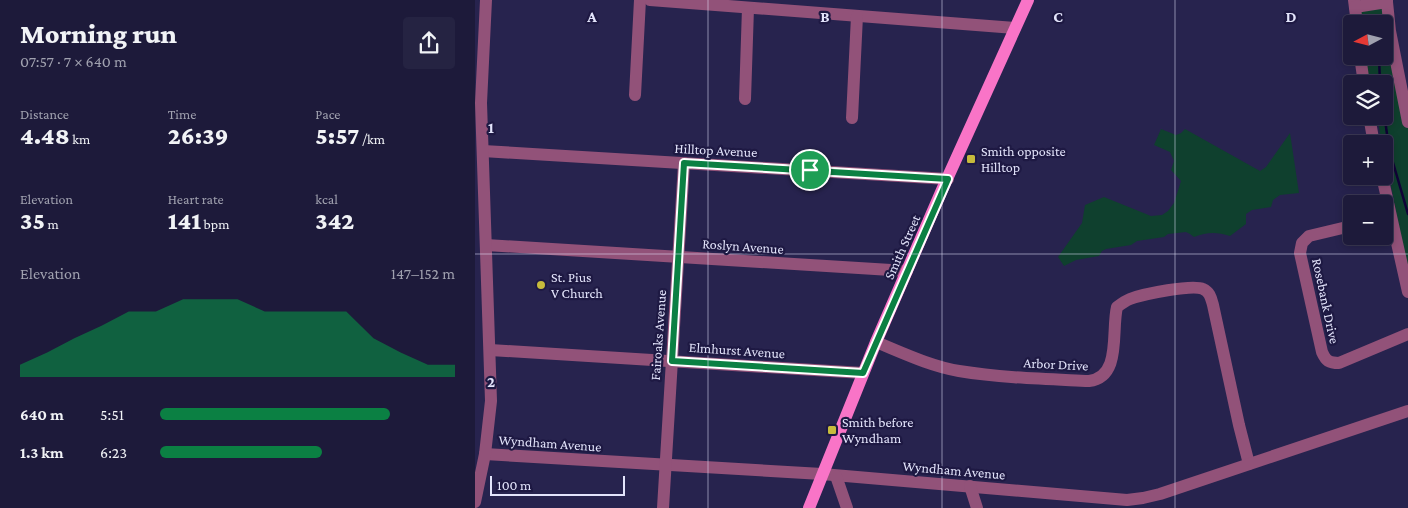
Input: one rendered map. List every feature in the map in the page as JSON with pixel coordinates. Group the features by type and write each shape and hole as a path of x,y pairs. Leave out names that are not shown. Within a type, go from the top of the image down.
{"main road":[{"name":"Smith Street","path":"809,508 876,342 1028,0"}],"street":[{"path":"475,502 485,454 491,402 481,86 486,0"},
{"path":"635,95 640,0"},
{"path":"650,0 1015,28"},
{"path":"1354,3 1387,1 1389,31 1408,122"},
{"path":"745,99 748,8"},
{"path":"852,118 857,16"},
{"name":"Hilltop Avenue","path":"483,151 948,179"},
{"name":"Fairoaks Avenue","path":"663,508 684,163"},
{"name":"Rosebank Drive","path":"1343,228 1309,236 1302,243 1300,253 1325,359 1331,363 1339,363 1408,334"},
{"path":"1393,237 1408,292"},
{"name":"Roslyn Avenue","path":"486,245 907,271"},
{"name":"Arbor Drive","path":"876,342 931,364 958,371 1089,382 1097,381 1108,372 1113,351 1117,307 1130,299 1144,295 1191,287 1199,288 1210,294 1249,464"},
{"name":"Elmhurst Avenue","path":"490,350 863,373"},
{"name":"Wyndham Avenue","path":"485,454 822,474 970,486 1129,504 1408,411"},
{"path":"836,476 847,508"},
{"path":"970,486 977,508"}],"green space":[{"path":"1355,7 1387,9 1388,15 1356,15"},
{"path":"1393,38 1408,111 1408,271 1391,185 1393,185 1393,135 1380,135 1379,125 1393,125 1393,75 1368,75 1367,65 1393,65"},
{"path":"1161,129 1176,135 1185,129 1260,171 1266,167 1290,133 1299,193 1280,195 1273,200 1271,207 1252,210 1246,214 1246,224 1230,236 1212,233 1194,237 1186,232 1168,234 1164,237 1137,241 1131,245 1106,249 1099,256 1076,260 1064,266 1058,257 1082,223 1085,205 1104,197 1151,216 1162,215 1174,203 1181,181 1171,170 1174,161 1170,152 1154,145"}],"waterway":[{"path":"1379,65 1380,75"},
{"path":"1386,125 1389,149 1408,214"}],"place":[{"name":"Smith opposite Hilltop","path":"971,159"},
{"name":"St. Pius V Church","path":"541,285"},
{"name":"Smith before Wyndham","path":"832,430"}],"route":[{"path":"684,163 810,170 948,179 863,373 672,361 684,163"}]}
